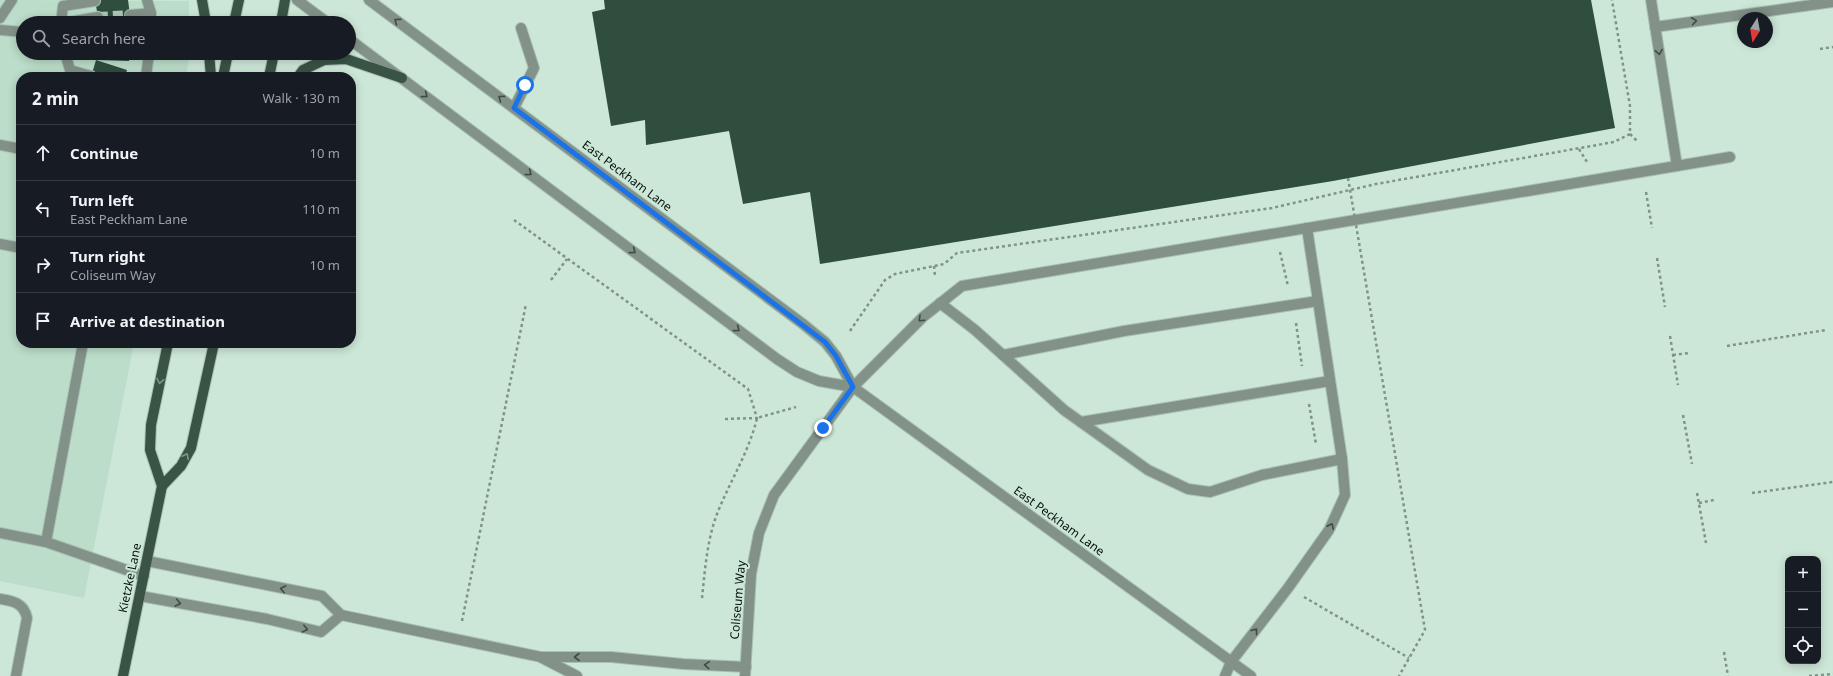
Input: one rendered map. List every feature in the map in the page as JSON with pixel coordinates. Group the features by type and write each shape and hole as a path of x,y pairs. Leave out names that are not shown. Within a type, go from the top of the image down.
{"main road":[{"path":"202,0 205,16"},
{"path":"236,16 239,0"},
{"path":"283,16 286,0"},
{"path":"210,60 211,72"},
{"path":"224,72 227,60"},
{"path":"271,72 273,60"},
{"path":"302,72 324,60"},
{"path":"349,60 402,78"},
{"name":"Kietzke Lane","path":"124,676 162,486 150,450 150,444 151,425 167,348"},
{"path":"162,486 181,466 191,448 213,348"}],"street":[{"path":"0,18 12,0"},
{"path":"62,16 63,6 95,0"},
{"path":"147,0 151,16"},
{"path":"297,0 319,16"},
{"name":"East Peckham Lane","path":"369,0 825,342 836,356 853,387 1251,676"},
{"path":"1651,0 1677,166"},
{"path":"1655,27 1833,2"},
{"path":"130,15 137,16"},
{"path":"514,108 534,68 521,28"},
{"path":"0,30 16,31"},
{"name":"East Peckham Lane","path":"356,44 777,359 797,372 819,382 853,387"},
{"path":"67,60 70,70 77,72"},
{"path":"147,72 148,60"},
{"path":"0,146 16,149"},
{"path":"1225,676 1231,662 1288,588 1329,530 1345,495 1342,459 1307,228 1730,157"},
{"name":"Coliseum Way","path":"745,672 751,574 760,533 774,495 853,387 923,317 940,303 962,286 1307,228"},
{"path":"0,244 16,247"},
{"path":"1003,355 1124,331 1318,300"},
{"path":"940,303 975,330 1064,410 1148,470 1188,489 1210,492 1262,475 1342,459"},
{"path":"46,542 82,348"},
{"path":"1081,422 1330,381"},
{"path":"0,533 46,542 144,576"},
{"path":"147,561 322,596 341,615 540,657 611,657 745,672"},
{"path":"140,596 266,619 321,632 341,615"},
{"path":"0,599 16,602 26,610 27,618 16,676"},
{"path":"540,657 577,676"}],"path":[{"path":"1612,0 1630,106 1630,134 1638,142"},
{"path":"1820,49 1833,46"},
{"path":"850,331 885,280 895,274 944,264 957,253 1272,208 1376,184 1614,142 1630,134"},
{"path":"1579,149 1588,164"},
{"path":"1348,178 1425,630 1399,676"},
{"path":"1646,192 1652,228"},
{"path":"514,220 748,389 757,418 747,452 737,469 717,515 707,552 702,598"},
{"path":"1280,252 1289,290"},
{"path":"1657,258 1665,307"},
{"path":"551,280 567,259"},
{"path":"934,266 935,276"},
{"path":"458,640 526,304"},
{"path":"1295,319 1303,368"},
{"path":"1727,346 1826,330"},
{"path":"1670,336 1678,385"},
{"path":"1673,355 1689,353"},
{"path":"1308,398 1316,447"},
{"path":"725,419 757,418 796,407"},
{"path":"1684,415 1692,464"},
{"path":"1752,493 1833,482"},
{"path":"1697,493 1706,543"},
{"path":"1698,503 1714,500"},
{"path":"1288,588 1409,658"},
{"path":"1724,652 1728,676"},
{"path":"1809,676 1833,674"}],"shaded area":[{"path":"0,0 189,1 189,16 16,16 16,60 189,60 187,72 16,72 16,348 133,348 84,598 0,581"}],"building":[{"path":"95,0 128,0 130,16 98,16"},
{"path":"604,0 1591,0 1615,128 1333,181 820,264 810,192 743,204 729,131 646,145 645,120 611,126 592,12 605,9"},
{"path":"96,60 127,70 126,72 92,72"},
{"path":"97,60 129,60 129,61"}],"tunnel":[{"path":"114,16 130,15"}],"route":[{"path":"525,85 514,108 825,342 836,356 853,387 823,428"}]}
